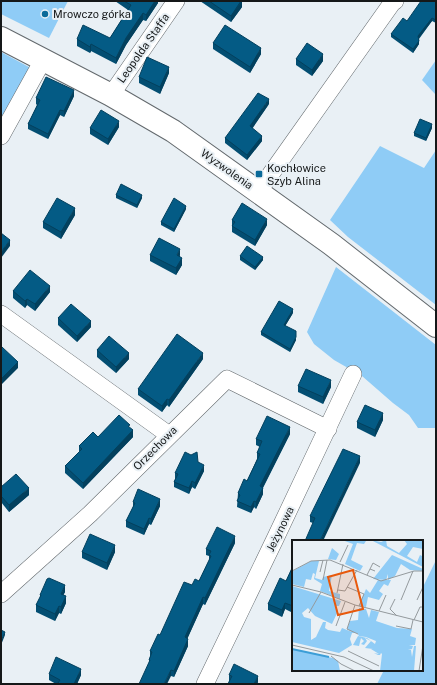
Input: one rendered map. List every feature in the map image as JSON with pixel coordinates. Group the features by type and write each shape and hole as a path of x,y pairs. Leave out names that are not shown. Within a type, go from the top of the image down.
{"street":[{"name":"Leopolda Staffa","path":"111,95 176,1"},
{"path":"258,192 392,3 395,1"},
{"name":"Wyzwolenia","path":"1,38 111,95 173,131 331,244 436,326"},
{"path":"1,136 43,60"},
{"path":"1,314 169,435"},
{"name":"Jeżynowa","path":"205,684 353,374"},
{"name":"Orzechowa","path":"1,594 90,514 227,379 328,428"}],"shaded area":[{"path":"1,1 68,1 49,38 1,14"},
{"path":"1,52 40,73 1,142"},
{"path":"436,60 436,95 422,80"},
{"path":"380,146 424,168 436,150 436,305 348,237 330,220"},
{"path":"336,267 436,345 436,428 418,428 409,415 362,376 334,360 314,344 307,332"},
{"path":"436,560 436,684 377,684 384,671 423,671 423,587"}],"building":[{"path":"124,1 155,1 146,15 143,13 126,38 116,58 91,44 90,47 77,39 83,25 110,38 131,5"},
{"path":"209,1 241,1 231,16"},
{"path":"421,1 436,1 436,20 432,18 418,36 419,41 413,49 391,34 403,18 407,21"},
{"path":"225,25 261,48 250,67 213,43"},
{"path":"307,43 323,54 312,70 296,59"},
{"path":"147,57 169,67 160,87 139,77"},
{"path":"46,77 74,90 64,111 60,110 48,134 28,124 40,100 36,98"},
{"path":"258,93 269,99 250,126 262,136 247,155 225,138"},
{"path":"101,110 119,121 108,139 90,128"},
{"path":"420,119 432,124 426,138 414,133"},
{"path":"121,184 142,195 137,205 116,195"},
{"path":"57,198 75,208 61,232 43,222"},
{"path":"174,198 186,206 174,229 161,222"},
{"path":"242,203 267,219 255,240 232,226 235,222 232,220"},
{"path":"1,233 10,240 1,252"},
{"path":"159,238 180,249 177,255 182,258 176,268 150,255"},
{"path":"247,246 263,257 255,267 240,256"},
{"path":"30,270 50,286 35,304 27,299 25,301 13,291"},
{"path":"279,301 293,309 284,325 296,331 296,337 290,349 261,332"},
{"path":"71,304 91,321 77,336 58,318"},
{"path":"177,334 203,353 169,400 167,399 162,406 138,389"},
{"path":"109,336 129,353 116,367 97,350"},
{"path":"1,347 18,362 1,379"},
{"path":"306,369 331,380 323,397 298,386"},
{"path":"365,405 383,413 375,430 357,422"},
{"path":"119,415 130,425 128,426 133,430 83,483 65,466 82,449 79,446 93,432 98,437"},
{"path":"267,416 290,427 260,486 263,488 256,502 254,501 251,507 237,501 240,495 238,493 244,479 247,481 260,454 257,453 262,441 256,439"},
{"path":"343,449 360,456 320,540 305,540 315,518 310,516"},
{"path":"185,452 191,455 197,452 198,462 204,465 195,483 192,481 189,488 174,482 178,474 175,473"},
{"path":"16,474 29,488 9,505 1,496 1,487"},
{"path":"138,489 160,499 151,519 149,518 144,529 126,521 135,503 133,502"},
{"path":"217,527 235,536 205,598 203,597 185,637 188,639 174,671 171,670 164,684 139,684 150,660 152,652 150,651 158,634 160,635 184,582 192,585 195,579 199,581 211,556 209,555 211,551 206,549"},
{"path":"90,534 115,545 107,563 82,552"},
{"path":"292,568 292,606 285,603 282,610 268,604 280,578 286,581"},
{"path":"49,578 65,585 61,594 66,596 61,607 59,606 55,614 36,605 47,579"},
{"path":"1,630 5,632 1,641"},
{"path":"56,657 81,669 74,684 60,684 58,683 60,680 49,674"},
{"path":"234,664 258,676 254,684 228,684 232,676 229,675"}],"place":[{"name":"Mrowczo górka","path":"45,14"},
{"name":"Kochłowice Szyb Alina","path":"259,174"}]}
